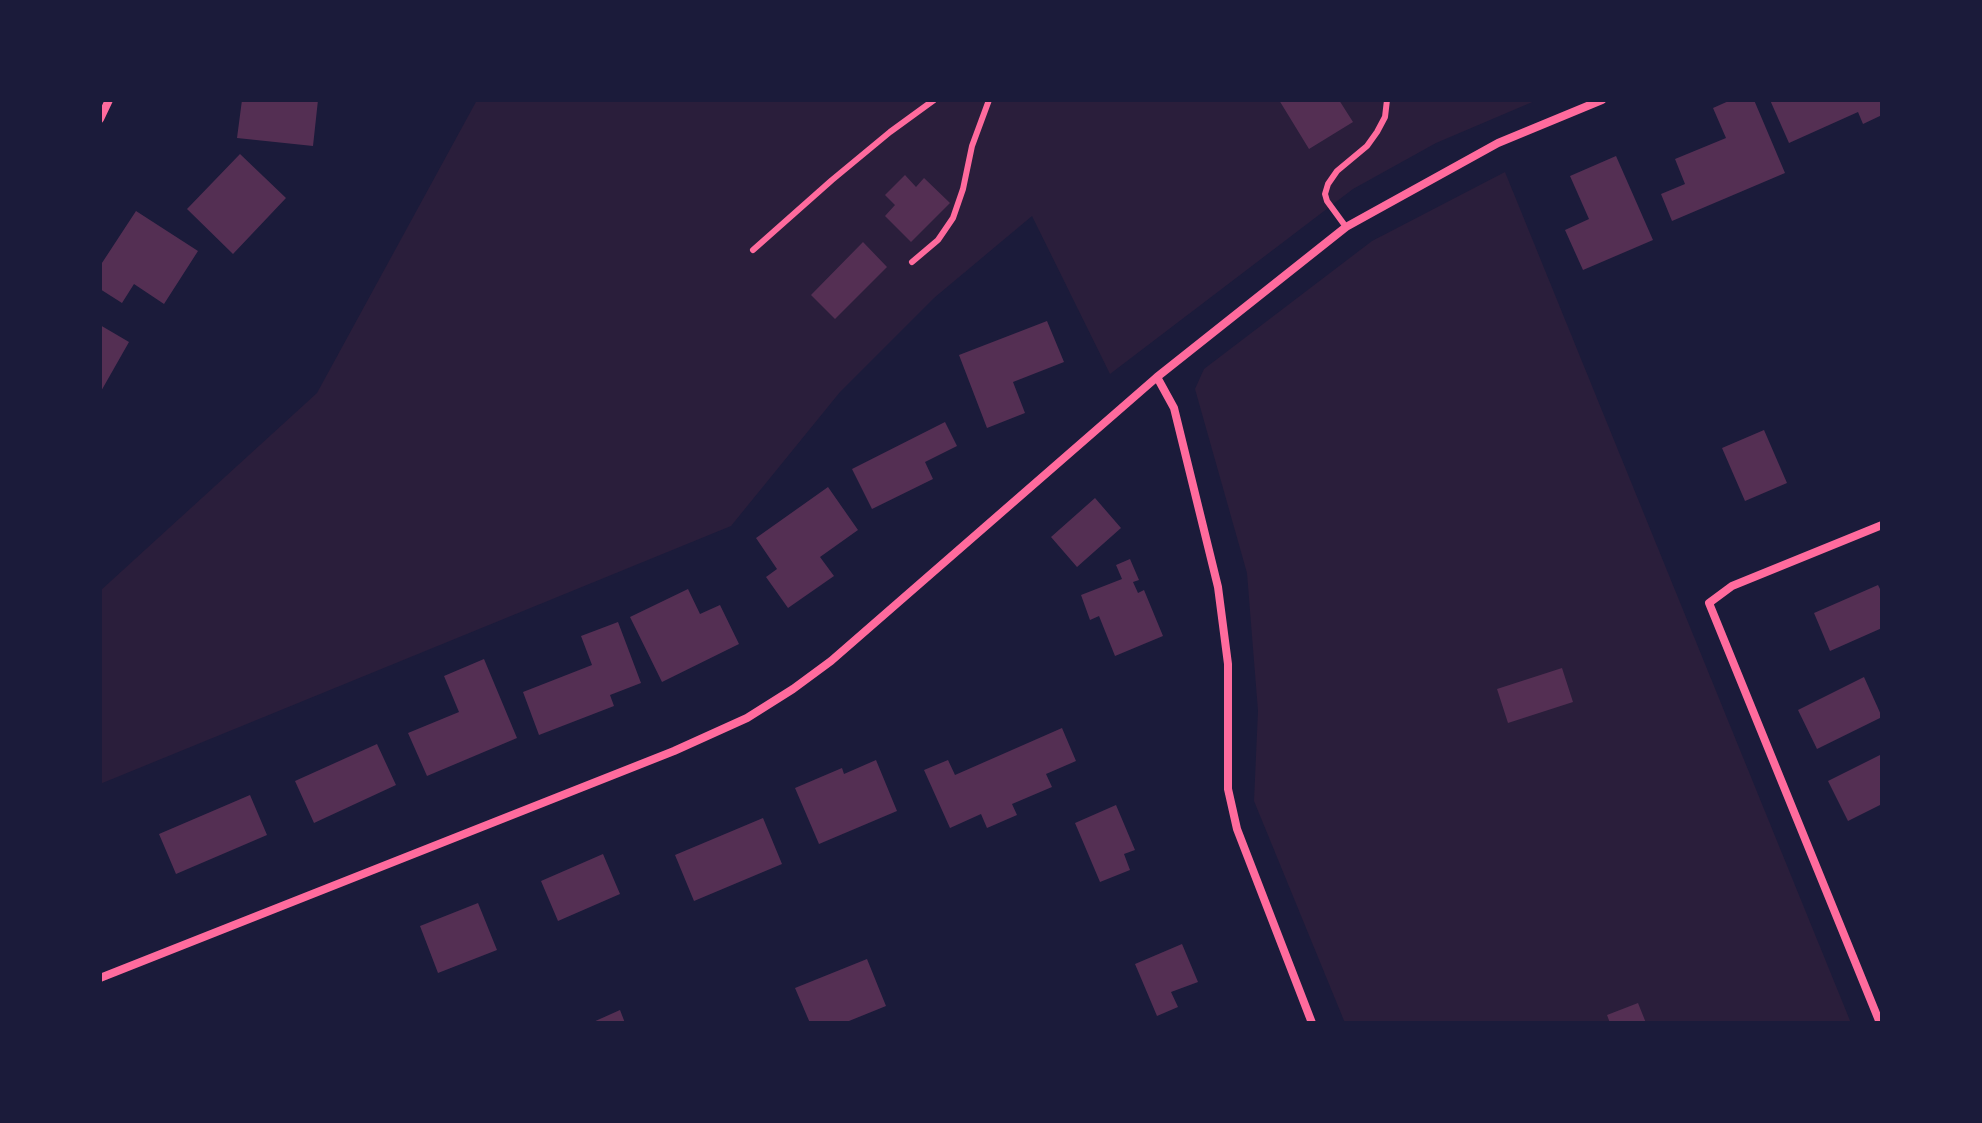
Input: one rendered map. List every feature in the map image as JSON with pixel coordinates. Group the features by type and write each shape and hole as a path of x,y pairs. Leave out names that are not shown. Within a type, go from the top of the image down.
{"street":[{"path":"100,119 109,100"},
{"path":"100,978 674,751 747,718 831,661 1157,377 1346,227 1498,143 1602,100"},
{"path":"1157,377 1174,408 1218,587 1228,664 1228,789 1237,829 1312,1023"},
{"path":"1880,1023 1709,603 1732,586 1882,525"}],"lane":[{"path":"753,250 844,170 934,100"},
{"path":"912,262 938,240 953,218 972,146 989,100"},
{"path":"1346,227 1327,201 1325,194 1328,184 1377,132 1385,117 1387,100"}],"shaded area":[{"path":"477,100 1537,100 1436,143 1353,189 1110,374 1032,216 934,298 840,392 731,526 100,784 100,591 317,393"},
{"path":"1505,172 1851,1023 1345,1023 1254,801 1258,711 1247,573 1195,389 1204,369 1372,241"}],"building":[{"path":"242,100 318,100 313,146 237,138"},
{"path":"1279,100 1339,100 1353,122 1309,149"},
{"path":"1731,100 1754,100 1785,173 1672,221 1661,194 1685,184 1675,159 1726,138 1713,108"},
{"path":"1770,100 1882,100 1882,115 1863,124 1858,112 1789,143"},
{"path":"240,154 286,198 233,254 187,209"},
{"path":"1616,156 1653,240 1583,270 1565,230 1589,219 1570,176"},
{"path":"905,175 916,187 924,178 950,203 911,242 885,216 895,205 885,195"},
{"path":"136,211 198,251 164,304 134,284 122,303 100,289 100,266"},
{"path":"863,242 887,267 835,319 811,295"},
{"path":"1047,321 1064,362 1013,382 1025,413 987,428 959,355"},
{"path":"100,325 129,342 100,393"},
{"path":"945,422 957,446 925,462 933,479 872,509 852,469"},
{"path":"1764,430 1787,483 1745,501 1722,448"},
{"path":"828,487 858,530 820,557 834,576 788,608 766,577 777,569 756,538"},
{"path":"1095,498 1121,528 1077,567 1051,537"},
{"path":"1130,559 1139,580 1133,582 1138,593 1144,590 1163,636 1115,656 1099,616 1090,620 1081,595 1122,579 1116,565"},
{"path":"1878,585 1882,593 1882,628 1830,651 1814,613"},
{"path":"688,589 700,614 720,605 739,644 662,682 630,617"},
{"path":"618,622 641,683 610,695 614,706 539,735 523,692 592,665 581,636"},
{"path":"484,659 517,738 427,776 408,733 459,712 444,676"},
{"path":"1562,668 1573,702 1508,723 1497,689"},
{"path":"1864,677 1882,717 1817,749 1798,710"},
{"path":"1062,728 1076,761 1046,774 1052,787 1012,804 1017,815 987,828 981,814 950,828 924,770 948,760 955,775"},
{"path":"377,744 396,785 314,823 295,781"},
{"path":"1882,754 1882,804 1848,821 1828,781"},
{"path":"876,760 897,811 819,844 795,788 842,768 844,774"},
{"path":"250,795 267,835 176,874 159,834"},
{"path":"1116,805 1135,850 1124,854 1130,870 1100,882 1075,823"},
{"path":"763,818 782,864 694,901 675,855"},
{"path":"603,854 620,894 558,921 541,881"},
{"path":"478,903 497,950 438,973 420,926"},
{"path":"1182,944 1198,982 1171,992 1178,1007 1157,1016 1135,964"},
{"path":"867,959 886,1006 844,1023 810,1023 795,988"},
{"path":"1638,1003 1646,1023 1610,1023 1607,1015"},
{"path":"620,1010 625,1023 591,1023"}]}
